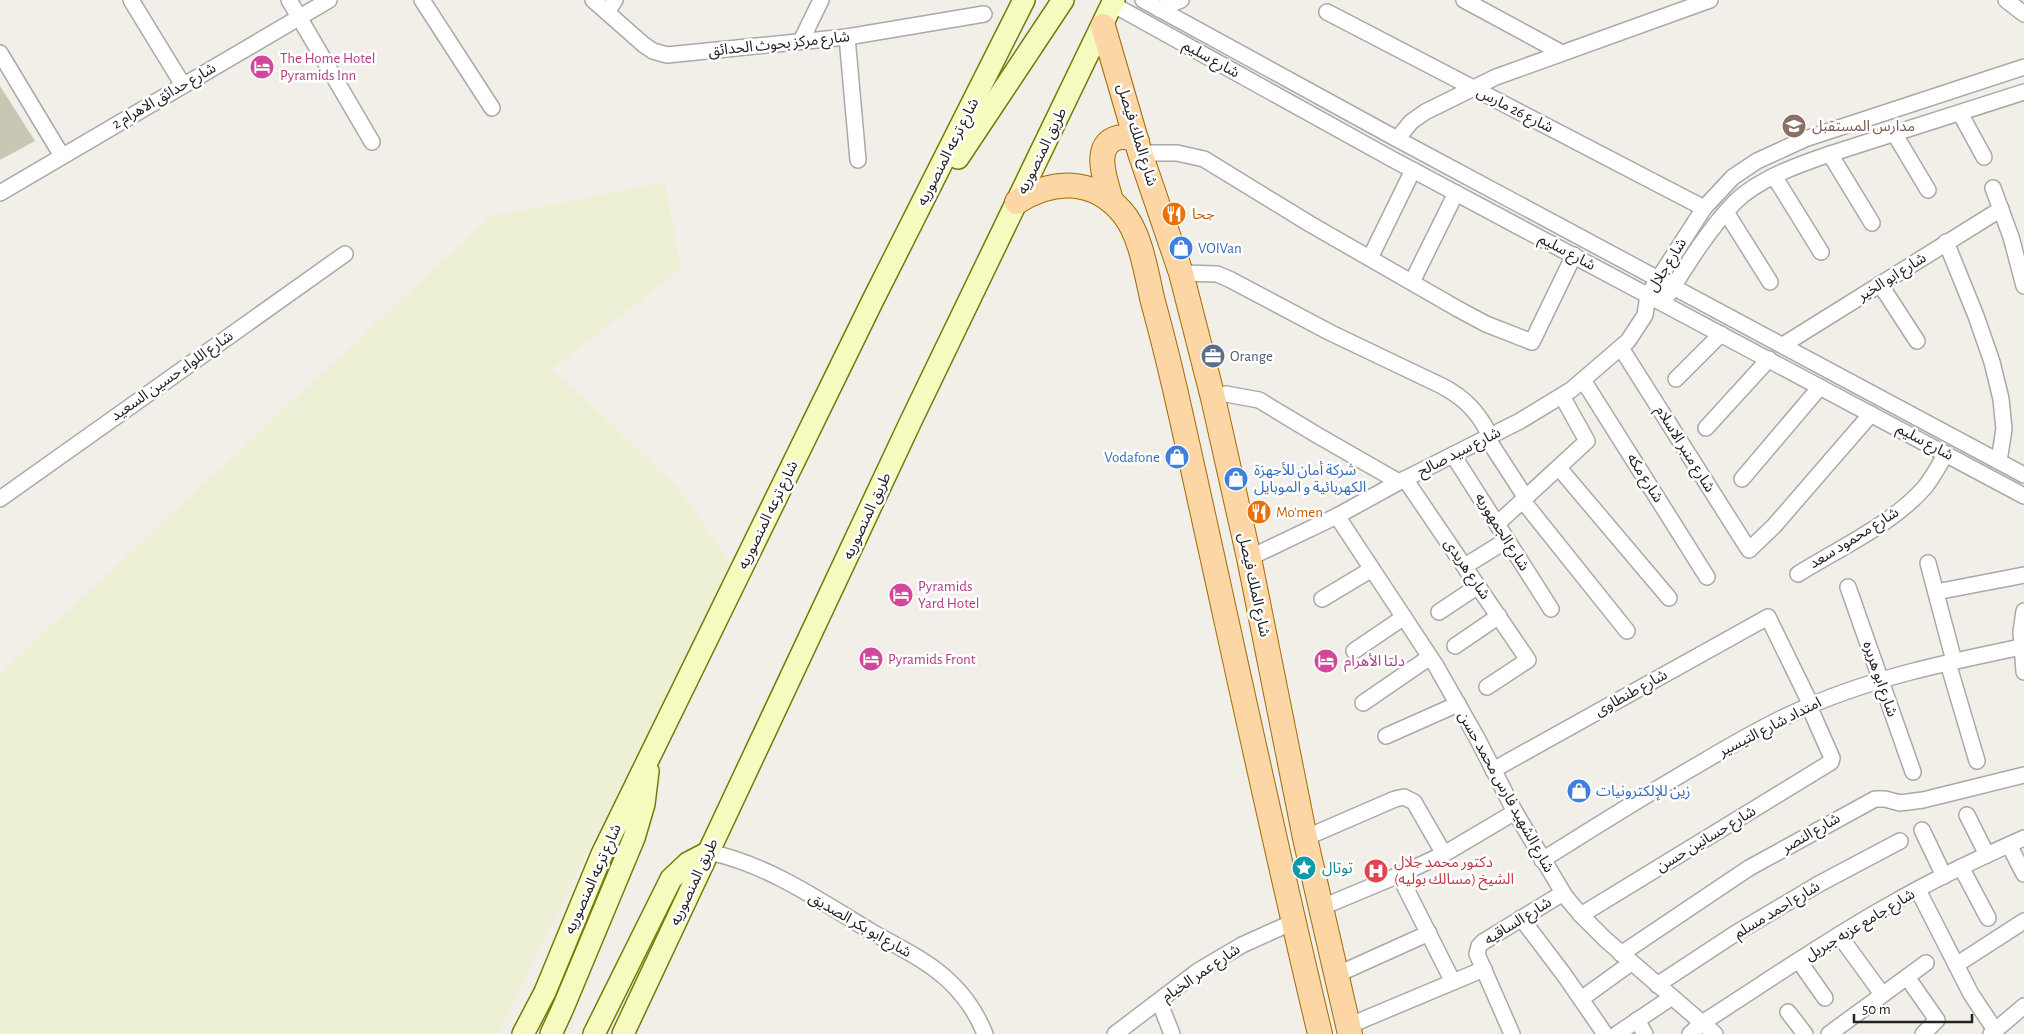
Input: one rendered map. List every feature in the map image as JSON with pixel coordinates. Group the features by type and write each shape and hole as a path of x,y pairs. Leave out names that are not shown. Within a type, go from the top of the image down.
{"main road":[{"name":"شارع ترعه المنصوريه","path":"523,1034 548,984 602,854 1024,0"},
{"path":"931,186 960,154 1063,0"},
{"name":"طريق المنصوريه","path":"623,1034 910,423 1113,2"},
{"name":"شارع الملك فيصل","path":"1103,26 1139,147 1181,273 1213,398 1249,558 1304,838 1349,1030"},
{"path":"1111,201 1103,162 1104,151 1110,141 1120,136 1132,138 1139,147"},
{"path":"1017,202 1047,187 1064,185 1081,187 1096,192 1111,201 1123,213 1132,227 1172,372 1293,922 1320,1034"},
{"path":"551,1034 634,838 644,804 649,758"},
{"path":"594,1034 671,879 688,863 709,852"}],"street":[{"path":"131,0 183,85"},
{"path":"289,0 372,142"},
{"name":"شارع حدائق الاهرام 2","path":"0,193 329,0"},
{"path":"422,0 492,108"},
{"name":"شارع مركز بحوث الحدائق","path":"593,0 611,6 644,45 653,51 667,55 847,37 984,14"},
{"path":"801,41 821,0"},
{"name":"شارع سليم","path":"1143,0 1397,139 2024,475"},
{"path":"1159,9 1181,0"},
{"path":"1464,0 1562,53"},
{"path":"1397,139 1411,122 1425,112 1472,88 1689,3 1710,0"},
{"path":"2006,0 2024,14"},
{"name":"شارع سليم","path":"1113,2 1413,170 2024,496"},
{"name":"شارع 26 مارس","path":"1327,12 1704,208"},
{"path":"847,37 858,160"},
{"path":"0,53 62,156"},
{"name":"شارع جلال","path":"1645,315 1648,295 1657,278 1704,208 1733,177 1757,161 1781,148 1805,139 2024,67"},
{"name":"شارع جلال","path":"1645,315 1664,303 1704,241 1737,200 1774,176 1802,163 2024,92"},
{"path":"1960,113 1984,157"},
{"path":"1894,133 1928,190"},
{"path":"1139,147 1177,152 1204,159 1370,258 1486,324 1532,342 1574,255"},
{"path":"1830,154 1872,223"},
{"path":"1370,258 1413,170"},
{"path":"1774,176 1821,252"},
{"path":"1993,188 2024,286"},
{"path":"1412,282 1456,193"},
{"name":"شارع ابو الخير","path":"1783,345 2001,209"},
{"path":"1726,212 1770,282"},
{"path":"1946,242 1976,316 1992,362 2001,399 2004,429 2000,461"},
{"name":"شارع اللواء حسين السعيد","path":"0,498 344,254"},
{"path":"1181,273 1216,274 1229,279 1332,333 1458,394 1472,406 1482,420 1489,437 1525,499 1627,631"},
{"path":"1880,284 1917,342"},
{"name":"شارع سيد صالح","path":"1249,558 1337,516 1402,480 1520,421 1562,396 1621,348 1645,315"},
{"path":"1676,379 1721,334"},
{"name":"شارع منبر الاسلام","path":"1621,348 1749,550 1774,526 1871,414"},
{"path":"1706,428 1769,359"},
{"name":"شارع مكه","path":"1583,380 1707,577"},
{"path":"1742,479 1820,387"},
{"path":"1213,398 1226,394 1259,400 1402,480"},
{"path":"1497,524 1587,441 1562,396"},
{"name":"شارع محمود سعد","path":"1798,574 1884,521 1907,504 1925,486 1946,454"},
{"name":"شارع الجمهوريه","path":"1453,455 1551,609"},
{"path":"1559,468 1669,598"},
{"name":"شارع هريدى","path":"1402,480 1465,566 1528,660 1487,687"},
{"name":"شارع الشهيد فارس محمد حسن","path":"1337,516 1430,657 1458,704 1542,860 1563,893 1581,916 1626,958 1715,1034"},
{"path":"1465,566 1507,540"},
{"path":"1928,563 1977,761"},
{"path":"1322,599 1372,569"},
{"path":"1936,592 2024,575"},
{"path":"1439,612 1478,586"},
{"name":"شارع ابو هريره","path":"1848,586 1913,772"},
{"path":"2024,611 2021,632 2024,672"},
{"path":"1455,646 1499,616"},
{"path":"1354,651 1404,617"},
{"name":"شارع طنطاوى","path":"1494,770 1768,617 1810,705"},
{"name":"امتداد شارع التيسير","path":"1542,860 1642,797 1729,746 1810,705 1881,680 2021,647"},
{"path":"1363,703 1430,657"},
{"path":"1386,736 1458,704"},
{"name":"شارع حسانين حسن","path":"1581,916 1830,763 1832,758 1810,705"},
{"name":"شارع النصر","path":"1581,999 1626,958 1750,868 1875,799 1885,799 1900,803 1923,800 2024,775"},
{"path":"1304,838 1395,799 1404,797 1414,802 1444,854"},
{"path":"1320,908 1444,854 1515,812"},
{"path":"1967,815 1987,855"},
{"path":"1922,830 1944,876"},
{"name":"شارع جامع عزبه جبريل","path":"1690,1034 1702,1024 1839,935 1961,867 2024,838"},
{"name":"شارع احمد مسلم","path":"1657,985 1736,933 1801,895 1900,842"},
{"path":"2009,845 2024,874"},
{"name":"شارع ابو بكر الصديق","path":"709,852 730,856 770,872 936,970 960,992 971,1006 985,1034"},
{"path":"1961,867 1988,918"},
{"path":"1399,875 1453,982"},
{"path":"1918,890 1979,1009 1993,1032 2022,1010"},
{"name":"شارع الساقيه","path":"1512,1034 1477,954 1479,946 1563,893"},
{"path":"1521,918 1605,1034"},
{"path":"1956,965 2024,921"},
{"name":"شارع عمر الخيام","path":"1116,1034 1198,970 1242,945 1293,922"},
{"path":"1336,975 1429,933"},
{"path":"1839,935 1882,994"},
{"path":"1799,961 1825,998"},
{"path":"1829,1034 1926,963"},
{"path":"1349,1030 1484,969"},
{"path":"1907,977 1937,1020 1923,1034"},
{"path":"1617,1034 1672,997"},
{"path":"1158,1001 1172,1034"},
{"path":"1788,1012 1805,1034"},
{"path":"1637,1020 1645,1034"}],"shaded area":[{"path":"0,86 35,141 0,160"},
{"path":"665,182 681,269 552,369 677,486 732,565 537,953 499,1034 0,1034 0,674 491,216"}],"place":[{"name":"The Home Hotel Pyramids Inn","path":"262,67"},
{"name":"مدارس المستقبل","path":"1794,126"},
{"name":"جحا","path":"1174,214"},
{"name":"VOIVan","path":"1181,248"},
{"name":"Orange","path":"1213,356"},
{"name":"Vodafone","path":"1177,457"},
{"name":"شركة أمان للأجهزة الكهربائية و الموبايل","path":"1236,479"},
{"name":"Mo'men","path":"1259,512"},
{"name":"Pyramids Yard Hotel","path":"901,595"},
{"name":"Pyramids Front","path":"871,659"},
{"name":"دلتا الأهرام","path":"1326,661"},
{"name":"زين للإلكترونيات","path":"1579,791"},
{"name":"توتال","path":"1304,868"},
{"name":"دكتور محمد جلال الشيخ (مسالك بوليه)","path":"1376,871"}]}
